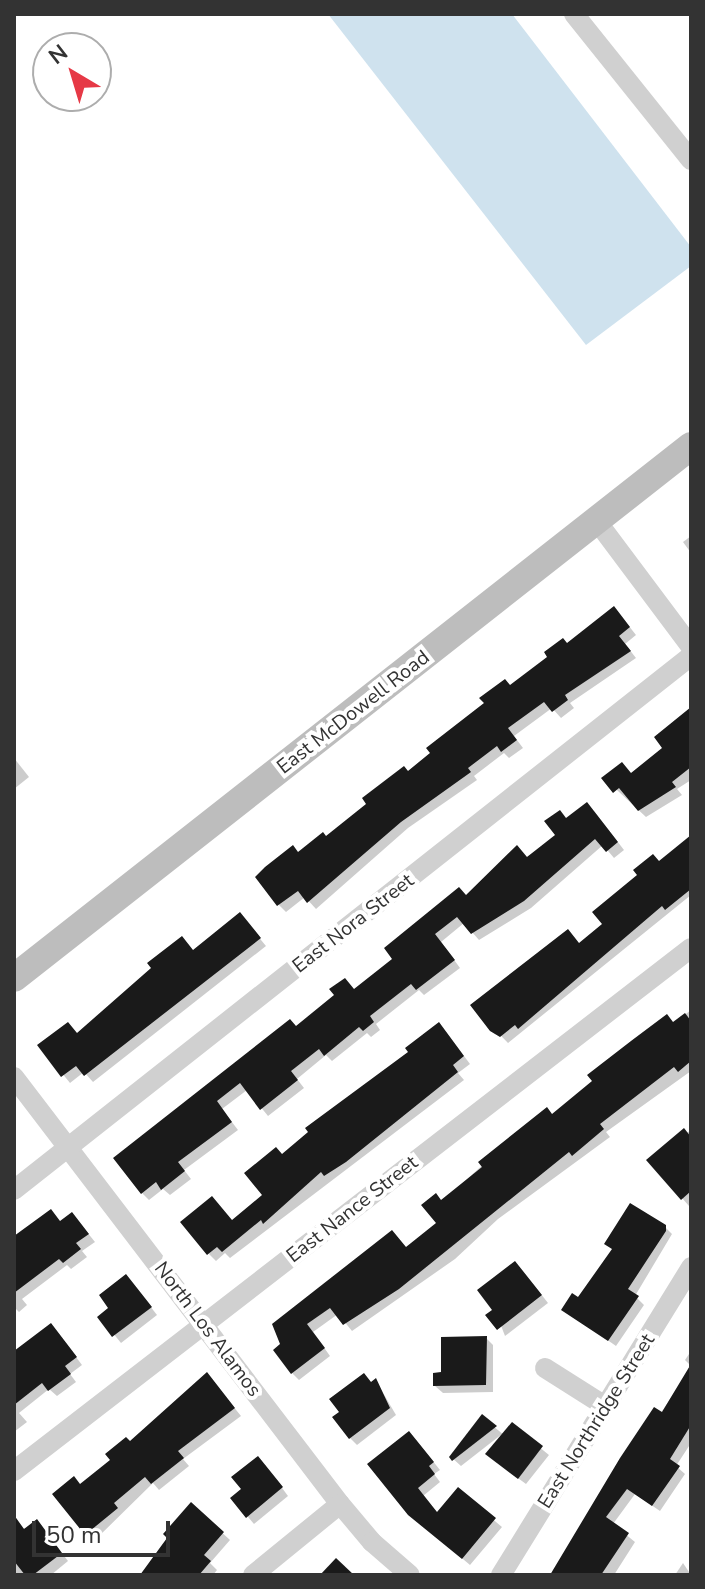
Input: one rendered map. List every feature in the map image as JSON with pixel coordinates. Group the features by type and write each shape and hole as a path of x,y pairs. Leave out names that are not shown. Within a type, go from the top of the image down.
{"main road":[{"name":"East McDowell Road","path":"14,978 691,446"}],"street":[{"path":"574,14 691,160"},
{"path":"596,520 691,647"},
{"name":"East Nora Street","path":"14,1190 691,656"},
{"name":"East Nance Street","path":"14,1471 691,948"},
{"name":"North Los Alamos","path":"14,1077 340,1504 372,1542 410,1575"},
{"name":"East Northridge Street","path":"501,1575 691,1267"},
{"path":"545,1368 605,1406"},
{"path":"253,1575 340,1504"}],"water":[{"path":"328,14 512,14 691,247 691,266 586,345"}],"building":[{"path":"614,606 630,627 619,636 631,651 565,695 568,700 552,712 544,702 508,728 517,740 501,752 497,746 468,768 471,772 401,822 307,903 298,891 277,906 255,877 265,867 293,845 298,852 323,832 326,836 366,804 362,798 404,766 408,771 430,753 426,748 484,703 479,698 505,679 510,685 547,657 544,652 563,638 567,643"},
{"path":"691,707 691,767 672,782 676,787 638,811 619,788 613,793 601,778 622,762 631,773 662,748 654,737"},
{"path":"587,802 618,842 606,852 595,839 524,901 471,934 457,917 435,934 455,960 416,990 411,984 370,1016 374,1022 363,1031 359,1027 324,1056 319,1049 291,1071 298,1080 260,1110 240,1083 217,1101 232,1122 178,1162 185,1171 161,1190 156,1182 141,1194 113,1158 290,1019 296,1026 334,995 329,989 345,978 354,989 392,959 384,948 459,887 466,895 517,845 527,857 555,835 544,821 560,810 566,818"},
{"path":"691,835 691,889 665,910 662,906 518,1029 515,1025 500,1037 490,1031 470,1005 568,929 579,943 602,924 592,912 637,875 633,870 653,854 659,861"},
{"path":"240,912 261,938 84,1076 76,1066 61,1077 37,1045 68,1022 77,1033 151,968 147,963 182,936 193,950"},
{"path":"685,1013 691,1021 691,1061 678,1072 674,1067 600,1124 604,1129 572,1156 569,1152 399,1289 343,1325 330,1308 307,1324 325,1348 291,1374 273,1350 280,1344 272,1324 392,1230 406,1247 436,1223 421,1205 436,1193 441,1200 482,1167 478,1162 547,1107 552,1114 592,1081 587,1075 667,1014 673,1022"},
{"path":"439,1022 464,1056 453,1065 458,1072 346,1162 324,1176 321,1172 263,1224 261,1220 222,1252 217,1247 207,1255 180,1222 212,1196 232,1220 262,1195 244,1173 276,1147 282,1154 308,1132 305,1128 408,1052 405,1048"},
{"path":"684,1128 691,1137 691,1191 681,1200 646,1160"},
{"path":"630,1203 666,1225 666,1231 628,1289 639,1296 608,1341 561,1310 572,1293 578,1297 612,1249 604,1244"},
{"path":"51,1209 60,1221 72,1212 89,1234 76,1243 81,1249 63,1263 59,1259 14,1293 14,1236"},
{"path":"515,1261 542,1295 497,1330 485,1315 492,1310 477,1290"},
{"path":"126,1274 152,1307 112,1337 97,1317 108,1308 99,1295"},
{"path":"51,1323 77,1357 65,1366 71,1374 48,1391 42,1383 14,1405 14,1351"},
{"path":"487,1336 486,1385 433,1386 433,1373 441,1372 441,1337"},
{"path":"691,1364 691,1425 670,1459 680,1466 652,1506 627,1489 606,1517 629,1533 601,1575 550,1575 654,1407 662,1412"},
{"path":"207,1372 235,1408 178,1451 184,1458 151,1484 145,1477 114,1503 118,1508 85,1535 52,1494 74,1476 80,1484 110,1460 105,1454 126,1437 130,1441"},
{"path":"364,1373 371,1382 376,1378 390,1408 349,1439 332,1417 339,1412 329,1399"},
{"path":"482,1414 497,1426 452,1461 449,1457"},
{"path":"512,1422 543,1446 518,1479 485,1454"},
{"path":"409,1431 434,1462 429,1466 435,1474 418,1488 437,1512 458,1487 496,1518 462,1559 408,1515 367,1464"},
{"path":"258,1456 283,1487 246,1518 230,1498 241,1489 231,1477"},
{"path":"191,1502 224,1532 204,1555 211,1561 199,1575 140,1575 167,1538 163,1534"},
{"path":"14,1515 24,1529 37,1519 62,1553 33,1575 25,1575 14,1561"},
{"path":"336,1558 354,1575 320,1575"}]}
